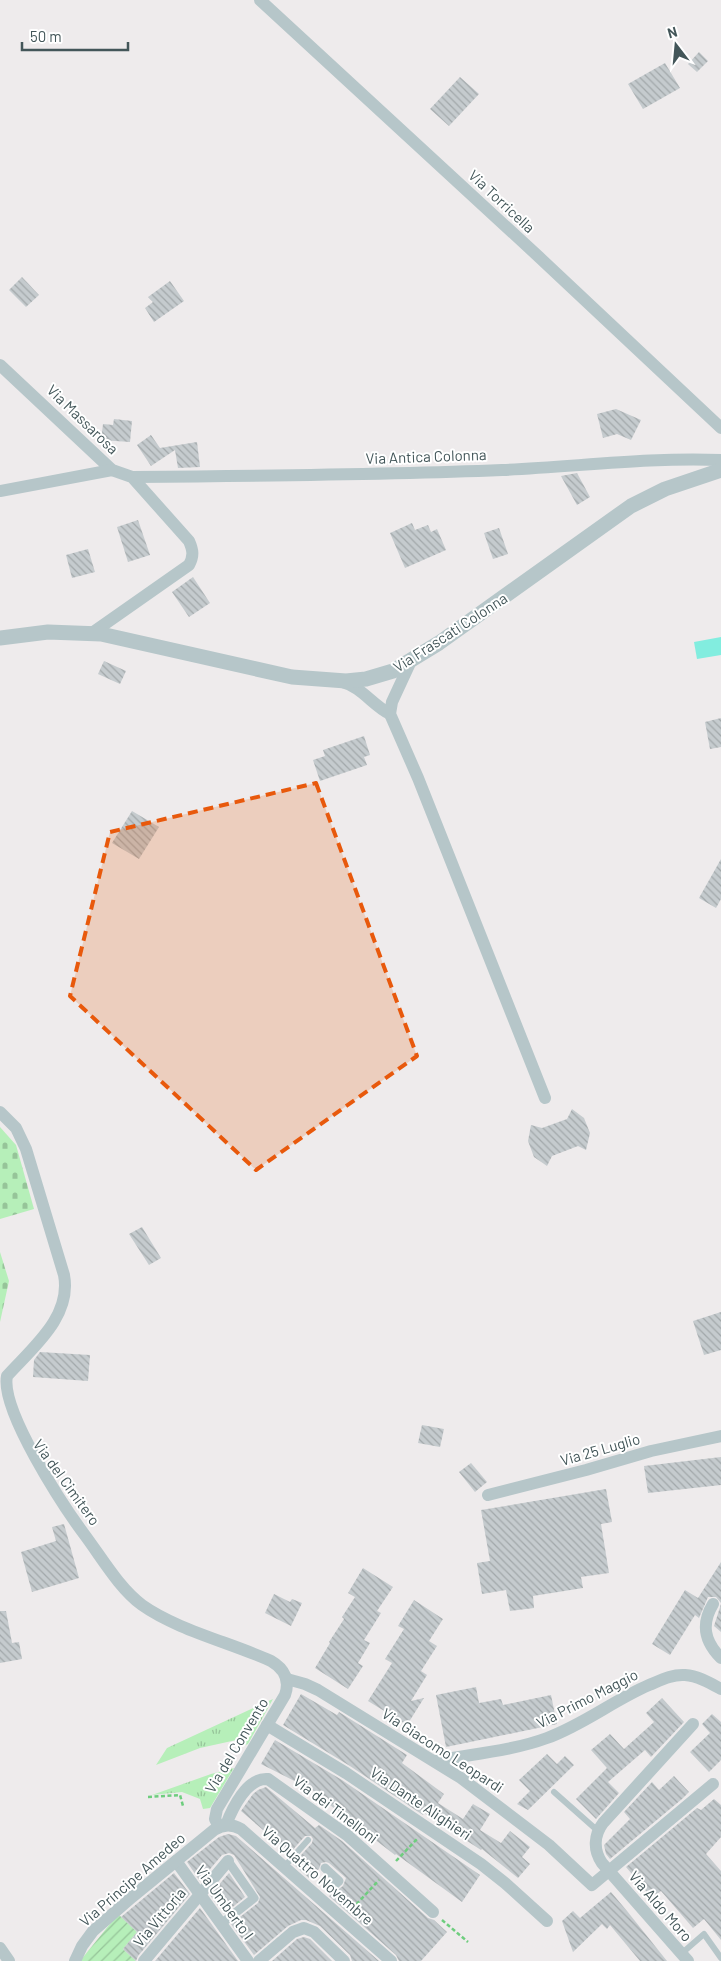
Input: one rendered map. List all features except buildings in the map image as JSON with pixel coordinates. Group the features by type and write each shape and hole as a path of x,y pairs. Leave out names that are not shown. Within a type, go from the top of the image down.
{"street":[{"name":"Via Torricella","path":"260,0 721,428"},
{"name":"Via Massarosa","path":"0,365 112,470 132,477 192,548 193,557 189,565 92,633"},
{"name":"Via Antica Colonna","path":"132,477 366,474 512,469 654,460 721,460"},
{"path":"0,491 112,470"},
{"name":"Via Frascati Colonna","path":"0,638 48,632 92,633 120,637 267,672 309,679 356,680 376,676 393,671 411,661 467,624 625,509 665,489 721,470"},
{"path":"411,661 392,702 390,714 418,778 545,1098"},
{"path":"337,680 356,688 377,706 390,714"},
{"name":"Via del Cimitero","path":"0,1112 11,1122 26,1148 66,1286 64,1301 54,1321 7,1376 2,1386 3,1400 20,1445 34,1467 115,1575 138,1601 165,1619 271,1662 278,1666 287,1679"},
{"name":"Via 25 Luglio","path":"488,1495 656,1450 721,1436"},
{"path":"713,1604 706,1616 705,1626 710,1644 721,1658"},
{"name":"Via Primo Maggio","path":"435,1761 522,1745 547,1738 572,1727 634,1692 675,1676 696,1677 721,1689"},
{"name":"Via del Convento","path":"222,1826 215,1818 217,1809 285,1695 287,1679"},
{"name":"Via Giacomo Leopardi","path":"287,1679 318,1690 470,1784 530,1829 592,1885 609,1872"},
{"path":"598,1831 603,1822 693,1724"},
{"name":"Via Dante Alighieri","path":"266,1726 346,1773 481,1864 547,1921"},
{"name":"Via dei Tinelloni","path":"222,1826 250,1785 260,1779 268,1779 347,1835 433,1912"},
{"path":"609,1872 713,1784"},
{"name":"Via Principe Amedeo","path":"75,1961 82,1946 93,1931 176,1861 222,1826"},
{"name":"Via Quattro Novembre","path":"222,1826 235,1826 242,1830 391,1961"},
{"name":"Via Aldo Moro","path":"598,1831 595,1845 596,1853 609,1872 685,1957"},
{"name":"Via Umberto I","path":"176,1861 248,1961"},
{"path":"221,1924 254,1898 228,1861"},
{"name":"Via Vittoria","path":"144,1961 228,1861"},
{"path":"325,1868 339,1881 331,1888"},
{"path":"259,1961 293,1932 304,1928 314,1932 344,1961"},
{"path":"0,1948 9,1961"}],"lane":[{"path":"554,1792 598,1831"},
{"path":"284,1867 308,1840"},
{"path":"685,1957 704,1934 721,1958"}],"path":[{"path":"148,1797 180,1795 183,1806"},
{"path":"433,1912 468,1942"}],"highlighted area":[{"path":"316,783 417,1056 256,1170 70,996 110,832"}],"green space":[{"path":"0,1127 16,1145 34,1209 0,1219"},
{"path":"0,1252 9,1281 0,1322"},
{"path":"273,1699 248,1744 243,1746 241,1739 200,1748 156,1765 167,1748"},
{"path":"234,1768 210,1808 203,1809 200,1799 182,1792 152,1795 211,1774"},
{"path":"118,1914 137,1932 123,1949 136,1961 80,1961"}],"shaded area":[{"path":"721,637 721,655 697,659 694,642"}]}
